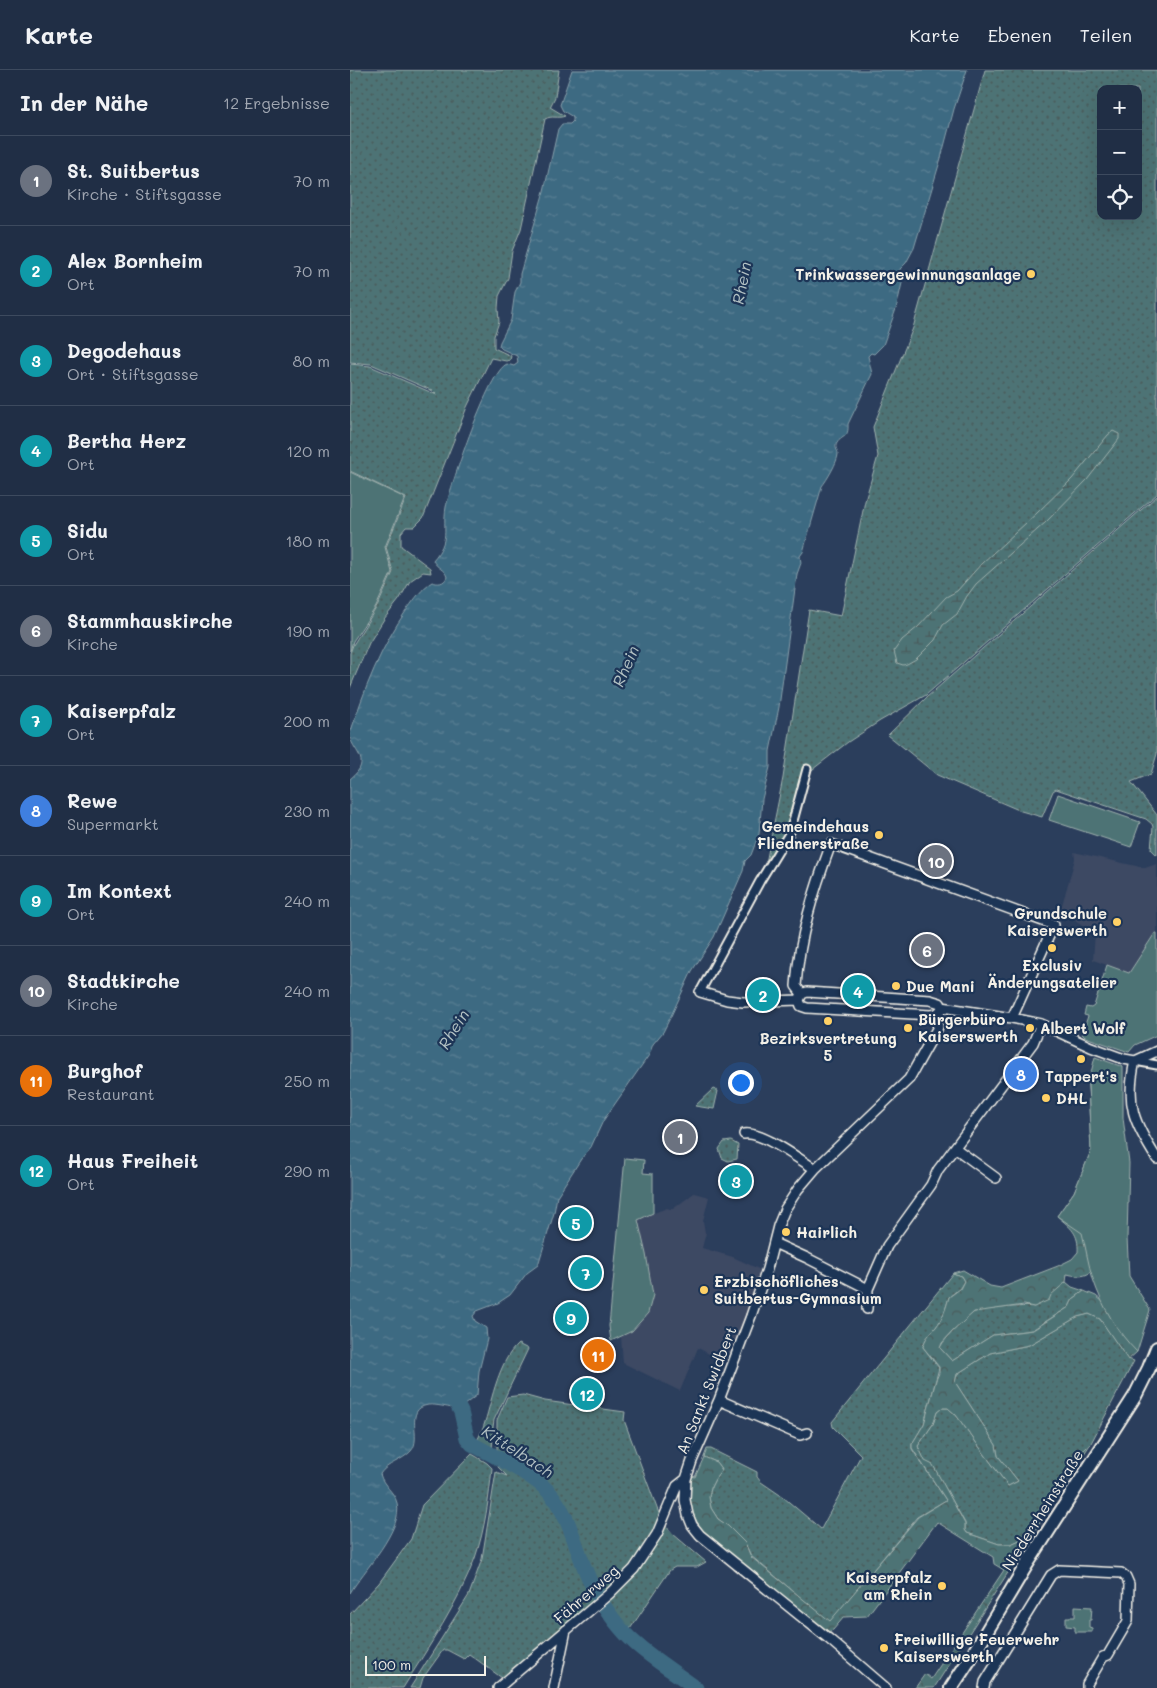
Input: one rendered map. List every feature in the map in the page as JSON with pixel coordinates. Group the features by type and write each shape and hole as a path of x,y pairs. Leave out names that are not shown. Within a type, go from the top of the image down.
{"main road":[{"name":"Niederrheinstraße","path":"951,1688 1027,1564 1135,1396 1157,1348"}],"street":[{"path":"807,769 790,832 760,882 700,992 726,1000 743,1002 800,997 807,992 930,1000 940,1003 939,1011"},
{"path":"1012,1018 1054,925 831,844 816,888 799,951 796,986 801,1006 807,1008 939,1011 1012,1018 1040,1024 1079,1042 1124,1059 1157,1065"},
{"name":"An Sankt Swidbert","path":"886,1688 829,1639 700,1535 688,1515 685,1500 686,1479 751,1316 778,1226 785,1209 798,1189 815,1169 909,1079 938,1027 939,1011"},
{"path":"867,1309 868,1289 887,1246 955,1148 1033,1043 1040,1024"},
{"path":"1135,1061 1157,1051"},
{"path":"1135,1061 1130,1081 1133,1111 1142,1135 1157,1159"},
{"path":"744,1134 755,1135 770,1142 815,1169"},
{"path":"955,1148 996,1178"},
{"path":"774,1244 808,1258 868,1289"},
{"path":"719,1400 800,1435 807,1432"},
{"name":"Fährerweg","path":"498,1688 596,1606 634,1569 647,1551 664,1520 678,1486 686,1479"},
{"path":"984,1688 985,1682 1055,1571 1121,1573 1126,1577 1129,1584 1128,1621 1108,1655 1103,1657 1087,1684 1087,1688"},
{"path":"554,1688 566,1630"}],"shaded area":[{"name":"Grundschule Kaiserswerth","path":"1074,852 1145,868 1157,864 1157,933 1155,933 1129,973 1093,960 1095,932 1060,912 1075,859"},
{"name":"Erzbischöfliches Suitbertus-Gymnasium","path":"694,1193 709,1197 703,1221 706,1233 702,1248 733,1257 763,1271 733,1354 718,1349 715,1357 698,1348 680,1391 623,1363 621,1337 632,1331 653,1295 638,1219 667,1208 673,1209"}],"green space":[{"path":"350,70 559,70 555,97 550,107 565,116 545,119 521,229 512,251 508,278 499,296 499,322 494,336 494,348 511,356 510,360 491,358 467,407 423,518 414,527 406,527 401,533 401,546 430,568 431,573 423,572 410,581 369,643 350,688 350,653 378,605 393,572 386,547 406,498 350,471 350,364 370,366 437,395 433,391 371,364 350,362"},
{"path":"985,70 1157,70 1157,494 926,695 848,742 804,776 788,830 770,862 766,863 783,778 809,610 841,616 865,501 878,456 873,427 913,328"},
{"path":"1113,431 1119,434 1119,439 1087,480 1046,522 976,584 957,614 943,625 935,640 916,659 903,665 897,663 894,651 902,640 918,627 946,597 957,591 982,563 1072,479"},
{"path":"350,472 405,498 385,547 392,572 376,607 353,641 350,651"},
{"path":"1157,496 1157,754 1151,774 1131,782 1157,815 1157,855 1151,849 1153,827 1146,819 1056,789 1053,791 1042,817 1021,811 937,775 888,735 927,697"},
{"path":"1058,794 1140,822 1131,847 1049,820"},
{"path":"1155,933 1157,933 1157,1035 1135,1045 1129,1052 1085,1037 1082,1034 1088,1016 1084,1015 1086,1007 1091,1008 1094,1006 1107,965 1129,973"},
{"path":"1095,1057 1123,1067 1123,1118 1129,1163 1127,1238 1129,1276 1150,1310 1137,1352 1117,1327 1101,1299 1091,1273 1082,1233 1057,1216 1074,1192 1091,1151 1088,1084"},
{"path":"1088,1084 1099,1266 1084,1275 1067,1274 1066,1282 1051,1295 1049,1300 1034,1307 1024,1305 974,1312 952,1332 940,1348 952,1361 993,1335 1033,1330 1069,1307 1073,1299 1084,1291 1102,1301 1137,1352 1128,1360 1100,1319 1089,1314 1077,1317 1029,1345 990,1353 957,1374 955,1382 996,1445 998,1456 1018,1481 1008,1486 956,1415 948,1408 942,1408 937,1412 933,1424 918,1446 925,1461 933,1465 965,1524 967,1533 999,1544 1011,1544 1022,1539 1081,1453 1091,1443 934,1688 915,1688 925,1674 931,1679 1004,1570 994,1564 993,1557 937,1522 867,1616 844,1617 833,1630 828,1632 704,1532 695,1518 691,1505 690,1475 695,1477 704,1457 716,1462 722,1470 711,1487 709,1497 711,1508 718,1519 745,1543 751,1557 830,1621 918,1517 946,1500 912,1448 912,1444 924,1424 939,1373 939,1367 923,1347 928,1336 941,1320 949,1297 960,1289 964,1281 961,1276 953,1273 963,1270 990,1286 1001,1288 1058,1266 1072,1259 1078,1252 1077,1240 1073,1231 1057,1216 1074,1192 1091,1151"},
{"path":"713,1089 718,1091 714,1109 695,1106"},
{"path":"731,1141 738,1145 737,1159 728,1161 722,1158 719,1149 724,1142"},
{"path":"625,1158 644,1160 643,1173 653,1174 653,1213 638,1220 653,1295 648,1313 632,1331 611,1341 609,1326"},
{"path":"953,1273 961,1276 964,1281 960,1288 949,1297 941,1320 928,1336 923,1347 939,1368 924,1424 912,1444 912,1449 946,1500 917,1517 830,1622 751,1556 745,1543 718,1519 711,1508 709,1497 711,1487 722,1470 716,1462 704,1457 707,1449 711,1449 757,1472 757,1477 761,1482 783,1497 821,1529 861,1455 833,1427 832,1422"},
{"path":"1066,1282 1072,1287 1084,1291 1073,1299 1069,1307 1032,1330 993,1335 952,1361 940,1348 956,1328 975,1312 1034,1307"},
{"path":"1089,1314 1100,1319 1128,1359 1134,1361 1091,1443 1081,1453 1022,1539 1011,1544 999,1544 967,1533 965,1523 933,1466 925,1462 918,1446 933,1424 937,1412 942,1408 948,1408 956,1415 1008,1486 1018,1481 998,1456 996,1445 955,1382 957,1374 990,1353 1029,1345 1077,1317"},
{"path":"518,1344 528,1349 494,1420 492,1454 475,1444 483,1428 501,1370 511,1351"},
{"path":"523,1395 545,1401 625,1412 624,1420 661,1519 633,1568 601,1598 595,1589 569,1518 554,1494 534,1476 497,1457 497,1420 507,1397"},
{"path":"472,1454 492,1468 481,1536 475,1558 460,1592 403,1688 350,1688 350,1614 379,1583 411,1539 422,1505"},
{"path":"499,1463 541,1490 555,1504 561,1513 594,1602 507,1676 502,1678 469,1654 464,1659 447,1650 443,1650 423,1678 420,1688 410,1688 469,1595 482,1559 496,1472 507,1476 498,1467"},
{"path":"664,1524 706,1562 697,1567 675,1567 670,1570 628,1632 606,1602 612,1598 611,1596"},
{"path":"1075,1606 1092,1607 1089,1627 1092,1628 1092,1632 1075,1632 1075,1627 1066,1626 1066,1617 1075,1617"}],"water":[{"name":"Rhein","path":"572,70 967,70 914,248 906,263 900,269 902,283 896,309 883,345 874,354 871,353 868,356 872,374 848,424 846,434 836,445 838,457 822,486 803,552 800,556 801,563 797,574 779,707 770,751 770,767 762,799 759,834 751,855 745,861 743,871 714,937 692,971 663,1032 653,1044 649,1055 603,1121 591,1147 557,1196 554,1213 538,1265 527,1273 510,1295 498,1303 477,1311 473,1316 475,1321 486,1328 487,1339 479,1371 477,1395 459,1409 428,1405 416,1412 415,1439 411,1451 380,1474 396,1499 398,1513 389,1537 350,1593 350,779 361,766 361,760 350,734 374,669 398,623 425,587 432,582 443,582 447,577 433,560 439,553 444,540 446,507 472,429 491,386 499,371 507,364 514,366 518,363 517,356 499,346 511,320 515,292 520,282 520,274 544,191 558,129 562,124 570,124 573,121 573,117 563,111 560,105"}],"waterway":[{"name":"Kittelbach","path":"450,1391 461,1412 467,1438 472,1444 534,1479 549,1492 557,1503 564,1514 588,1577 618,1625 642,1649 696,1688"}],"place":[{"name":"Trinkwassergewinnungsanlage","path":"1031,274"},
{"name":"Gemeindehaus Fliednerstraße","path":"879,835"},
{"name":"Stadtkirche","path":"936,861"},
{"name":"Grundschule Kaiserswerth","path":"1117,922"},
{"name":"Exclusiv Änderungsatelier","path":"1052,948"},
{"name":"Stammhauskirche","path":"927,950"},
{"name":"Due Mani","path":"896,986"},
{"name":"Bertha Herz","path":"858,991"},
{"name":"Alex Bornheim","path":"763,995"},
{"name":"Bezirksvertretung 5","path":"828,1021"},
{"name":"Bürgerbüro Kaiserswerth","path":"908,1028"},
{"name":"Albert Wolf","path":"1030,1028"},
{"name":"Tappert's","path":"1081,1059"},
{"name":"Rewe","path":"1021,1074"},
{"name":"DHL","path":"1046,1098"},
{"name":"St. Suitbertus","path":"680,1137"},
{"name":"Degodehaus","path":"736,1181"},
{"name":"Sidu","path":"576,1223"},
{"name":"Hairlich","path":"786,1232"},
{"name":"Kaiserpfalz","path":"586,1273"},
{"name":"Erzbischöfliches Suitbertus-Gymnasium","path":"704,1290"},
{"name":"Im Kontext","path":"571,1318"},
{"name":"Burghof","path":"598,1355"},
{"name":"Haus Freiheit","path":"587,1394"},
{"name":"Kaiserpfalz am Rhein","path":"942,1586"},
{"name":"Freiwillige Feuerwehr Kaiserswerth","path":"884,1648"}]}
